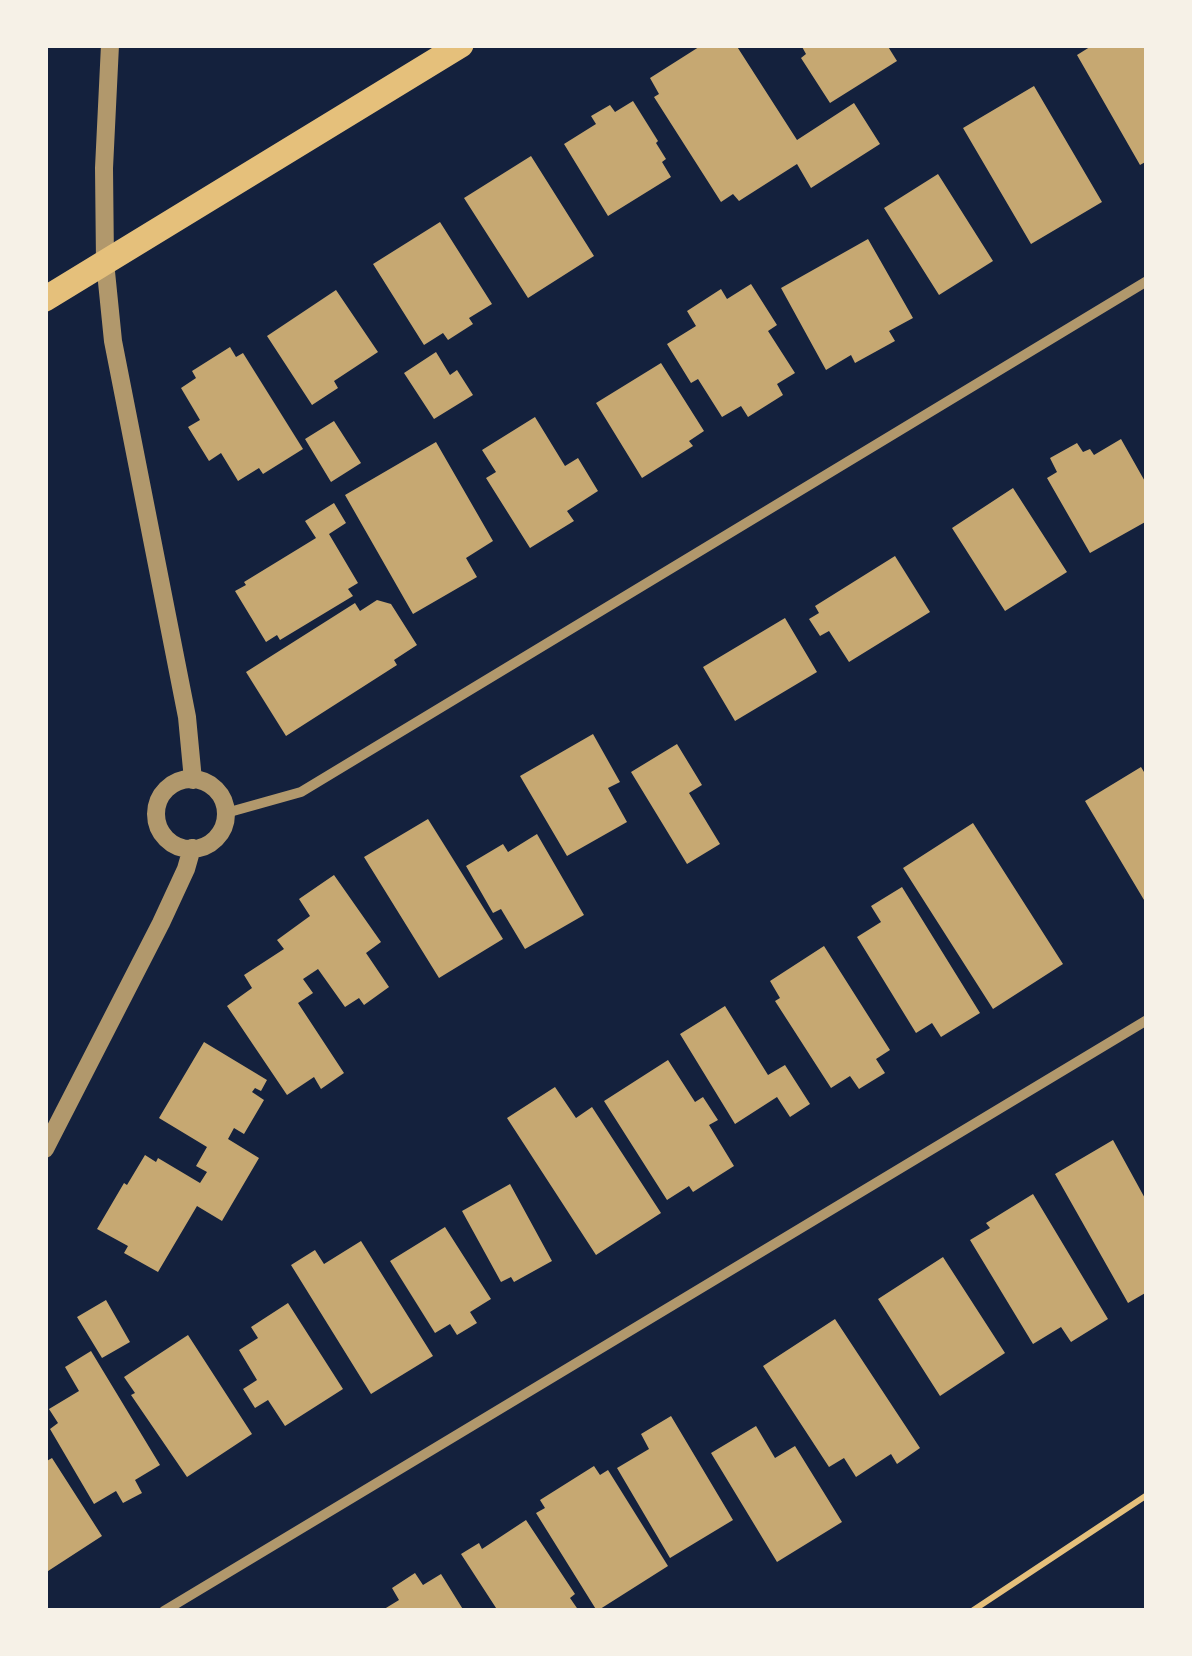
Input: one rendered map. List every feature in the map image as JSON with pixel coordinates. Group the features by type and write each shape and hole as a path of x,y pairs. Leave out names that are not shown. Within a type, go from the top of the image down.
{"main road":[{"path":"45,299 462,45"}],"street":[{"path":"110,45 104,168 105,262 113,341 187,717 193,780"},
{"path":"226,813 302,792 1147,281"},
{"path":"193,780 208,783 218,791 226,813 219,836 210,844 192,848 167,839 157,820 160,798 166,790 175,783 193,780"},
{"path":"45,1149 161,922 192,848"},
{"path":"164,1611 1147,1020"}],"path":[{"path":"972,1611 1147,1495"}],"building":[{"path":"702,45 736,45 797,140 854,103 880,144 811,188 797,164 739,201 733,194 721,202 654,97 659,94 650,78"},
{"path":"801,45 887,45 897,61 830,103 801,58 806,54"},
{"path":"1093,45 1147,45 1147,161 1140,165 1077,55"},
{"path":"1034,86 1102,202 1031,244 963,128"},
{"path":"633,101 658,141 666,159 662,162 671,177 608,216 564,144 596,124 591,116 610,105 615,112"},
{"path":"531,156 594,256 528,298 464,198"},
{"path":"938,174 993,261 939,295 884,208"},
{"path":"440,222 492,304 469,318 473,324 448,340 443,333 424,345 373,264"},
{"path":"868,239 913,318 889,331 895,341 855,363 851,355 826,370 781,288"},
{"path":"751,284 777,325 768,331 795,373 777,384 783,395 748,417 741,406 722,417 698,379 691,383 667,344 696,326 687,311 721,289 727,299"},
{"path":"336,290 378,352 334,381 338,388 312,405 267,336"},
{"path":"230,347 236,357 243,353 303,449 263,474 259,468 238,481 221,453 209,461 188,427 200,420 181,388 196,378 192,371"},
{"path":"436,352 450,375 457,370 473,395 434,419 404,373"},
{"path":"661,363 704,431 689,441 693,446 642,478 596,403"},
{"path":"535,417 565,466 578,458 598,491 567,511 574,521 530,548 486,478 496,472 482,450"},
{"path":"334,421 361,463 331,482 305,439"},
{"path":"1121,439 1147,485 1147,521 1090,553 1047,478 1057,472 1050,458 1077,443 1083,452 1090,449 1094,455"},
{"path":"436,442 493,541 466,558 477,577 413,614 345,495"},
{"path":"1013,488 1067,572 1005,611 952,528"},
{"path":"334,503 346,523 329,534 358,583 348,589 353,596 280,640 277,635 266,642 235,591 316,538 305,521"},
{"path":"895,556 930,612 849,662 829,631 820,636 809,619 819,613 815,606"},
{"path":"377,600 391,604 417,645 394,660 397,665 286,736 246,672 355,603 360,611"},
{"path":"785,618 817,672 735,721 703,667"},
{"path":"593,734 620,782 608,788 627,822 567,856 520,776"},
{"path":"677,744 702,785 689,793 720,844 687,864 631,772"},
{"path":"1141,767 1147,777 1147,905 1085,801"},
{"path":"428,819 503,939 439,978 364,857"},
{"path":"973,823 1063,964 993,1009 903,868"},
{"path":"537,834 584,915 525,949 501,909 493,913 466,866 503,844 508,852"},
{"path":"334,875 381,942 366,953 389,987 364,1005 359,998 345,1007 318,969 303,979 313,993 298,1003 344,1073 321,1089 314,1077 287,1095 227,1006 252,988 244,975 284,949 277,940 310,916 299,899"},
{"path":"902,887 980,1013 941,1037 932,1023 916,1033 857,937 881,922 871,906"},
{"path":"824,946 890,1050 876,1059 885,1073 859,1089 850,1076 831,1088 775,1001 780,998 770,981"},
{"path":"725,1006 768,1075 785,1065 810,1104 790,1117 777,1097 735,1124 680,1034"},
{"path":"204,1042 267,1080 261,1091 255,1088 252,1092 264,1100 244,1134 234,1128 228,1139 259,1158 222,1221 197,1206 158,1272 124,1253 128,1246 97,1229 145,1155 156,1162 158,1158 200,1183 207,1172 196,1166 207,1147 159,1118"},
{"path":"668,1060 695,1102 703,1097 718,1120 709,1125 734,1166 693,1192 689,1186 667,1200 604,1101"},
{"path":"555,1087 576,1118 592,1107 661,1213 596,1255 507,1118"},
{"path":"1113,1140 1147,1202 1147,1292 1128,1303 1055,1174"},
{"path":"510,1184 552,1261 514,1282 511,1277 501,1282 462,1211"},
{"path":"1033,1194 1108,1319 1071,1342 1061,1327 1033,1344 970,1240 990,1228 986,1223"},
{"path":"445,1227 491,1299 470,1312 477,1323 457,1335 450,1324 435,1333 390,1261"},
{"path":"361,1241 433,1356 371,1394 291,1265 315,1250 324,1264"},
{"path":"943,1257 1005,1353 940,1396 878,1299"},
{"path":"106,1300 130,1342 102,1358 77,1317"},
{"path":"288,1303 343,1389 285,1426 268,1400 255,1408 243,1389 257,1380 239,1350 258,1338 251,1327"},
{"path":"835,1319 920,1448 897,1464 891,1454 856,1477 844,1458 829,1467 763,1366"},
{"path":"188,1335 252,1434 187,1477 131,1395 135,1393 124,1377"},
{"path":"91,1351 160,1465 135,1480 142,1493 123,1503 116,1491 94,1504 50,1429 58,1423 49,1409 79,1391 65,1367"},
{"path":"671,1416 733,1520 670,1558 617,1468 649,1449 641,1434"},
{"path":"756,1426 775,1458 795,1446 842,1522 777,1562 711,1453"},
{"path":"52,1458 102,1536 45,1573 45,1462"},
{"path":"594,1466 600,1475 608,1470 668,1566 597,1611 536,1513 545,1508 540,1500"},
{"path":"526,1520 575,1594 570,1598 579,1611 498,1611 461,1554 479,1543 482,1549"},
{"path":"415,1573 423,1585 441,1574 464,1611 381,1611 399,1600 392,1588"}]}
